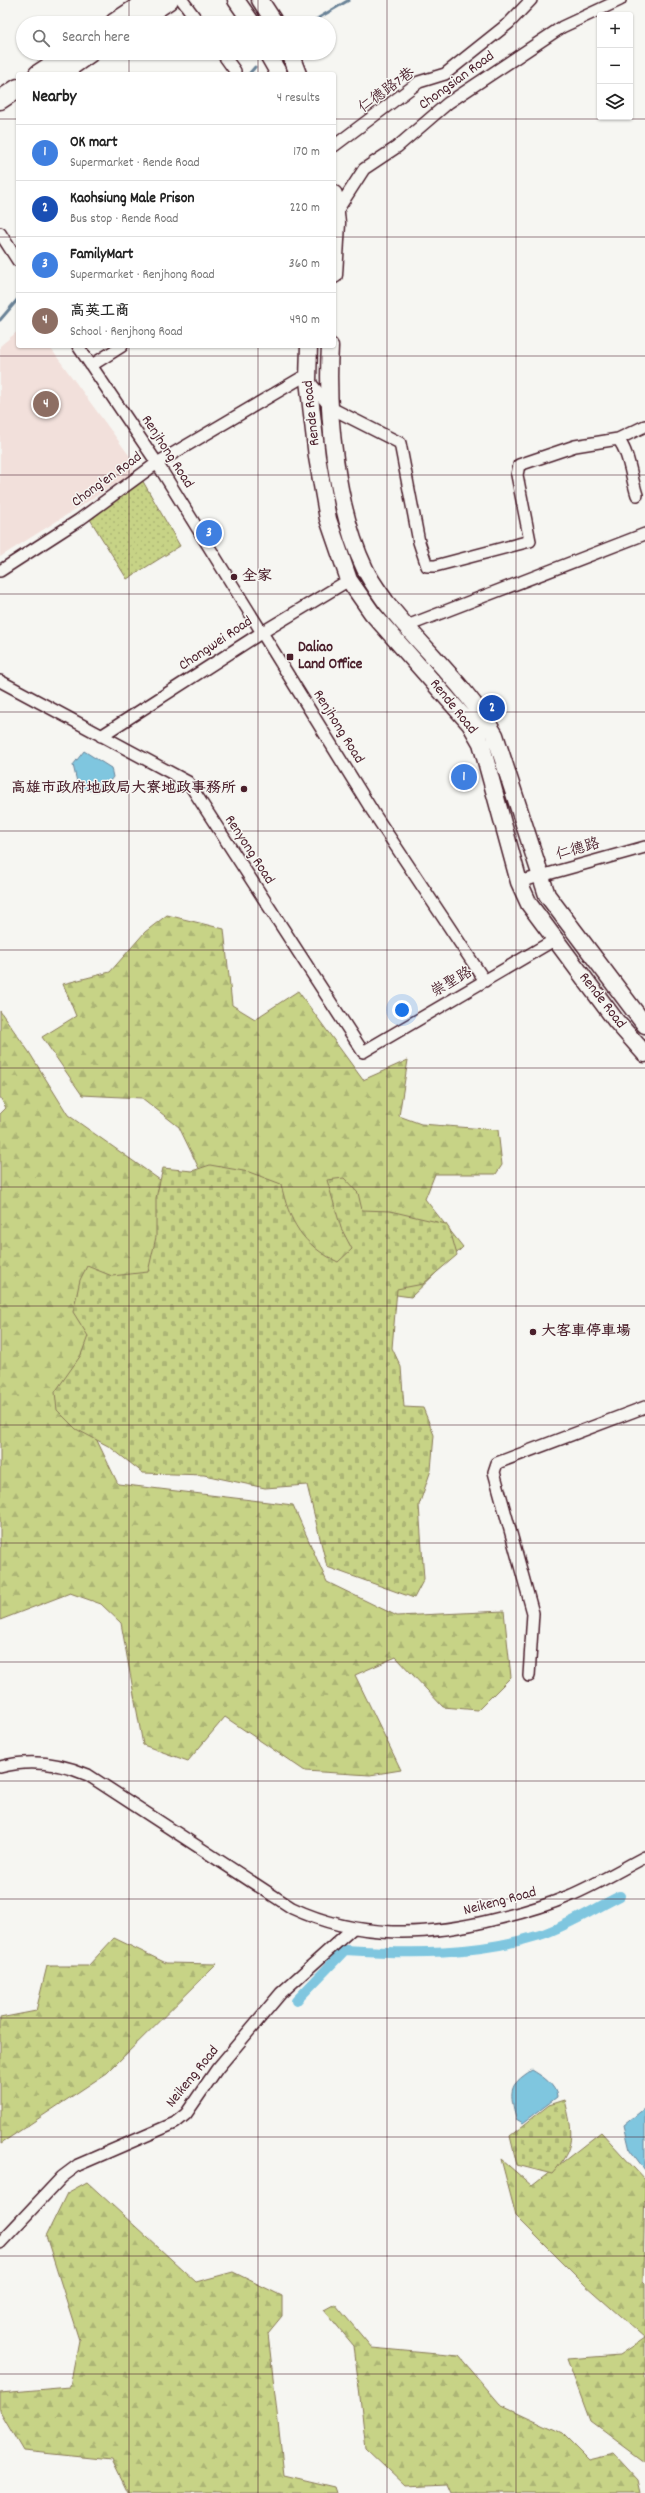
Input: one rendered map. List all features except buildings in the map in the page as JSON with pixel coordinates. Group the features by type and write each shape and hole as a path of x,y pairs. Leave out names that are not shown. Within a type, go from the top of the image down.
{"main road":[{"path":"124,16 148,0"},
{"path":"145,16 169,0"},
{"path":"44,72 64,66 76,60"},
{"path":"0,100 16,89"},
{"path":"0,113 16,102"}],"street":[{"path":"182,0 194,16"},
{"path":"236,0 247,16"},
{"path":"260,0 270,16"},
{"name":"仁德路7巷","path":"336,145 358,130 419,82 445,74 508,23 531,0"},
{"name":"Chongsian Road","path":"336,212 364,169 397,147 448,103 562,27 620,0"},
{"path":"227,60 235,70"},
{"path":"271,60 278,72"},
{"path":"293,60 297,72"},
{"path":"0,233 16,258"},
{"name":"Renjhong Road","path":"79,348 157,463 373,812 485,981"},
{"path":"92,365 119,348"},
{"name":"Rende Road","path":"309,348 308,380 328,519 349,580 372,613 470,724 481,743 519,882 529,904 616,1020 645,1054"},
{"name":"Rende Road","path":"330,348 331,408 346,513 365,569 386,602 482,713 495,735 539,877 547,895 645,1025"},
{"name":"Chong'en Road","path":"0,571 79,520 157,463 301,378 308,380"},
{"path":"308,380 331,408 400,443 419,542 427,566 435,566 530,541 517,475 518,465 575,446 618,439 645,426"},
{"path":"618,439 626,449 628,464 637,494"},
{"path":"407,626 645,534"},
{"name":"Chongwei Road","path":"102,736 261,632 349,580"},
{"name":"Renyong Road","path":"0,681 188,782 363,1052"},
{"name":"仁德路","path":"519,882 645,847"},
{"name":"崇聖路","path":"363,1052 556,940"},
{"path":"529,1676 533,1613 494,1472 497,1463 645,1407"},
{"name":"Neikeng Road","path":"0,1767 51,1763 71,1767 88,1774 112,1789 162,1825 292,1908 311,1917 352,1929 389,1934 419,1933 466,1927 510,1916 568,1897 645,1857"},
{"name":"Neikeng Road","path":"0,2244 62,2177 78,2165 175,2123 186,2114 217,2070 281,1993 352,1929"}],"shaded area":[{"path":"16,333 16,348 50,348 134,462 133,473 0,557 0,346"}],"green space":[{"path":"141,478 180,546 127,579 88,516"},
{"path":"167,915 224,929 232,1005 255,1019 298,991 363,1080 408,1060 399,1116 421,1124 498,1130 502,1165 496,1174 435,1174 425,1199 463,1247 411,1297 367,1291 208,1187 179,1127 142,1098 82,1095 42,1037 76,1016 63,984 110,972 145,932"},
{"path":"0,1011 29,1052 68,1115 194,1204 77,1399 118,1484 293,1505 327,1582 397,1616 504,1611 511,1677 478,1710 443,1707 396,1657 355,1675 401,1770 370,1775 305,1771 225,1717 188,1761 143,1745 121,1623 101,1604 70,1593 0,1620 0,1114 6,1108 0,1097"},
{"path":"210,1165 249,1172 281,1184 288,1209 306,1240 315,1248 338,1262 352,1249 341,1228 327,1180 344,1178 358,1193 362,1210 390,1211 446,1224 450,1230 457,1255 423,1284 397,1289 392,1348 401,1367 404,1407 423,1408 434,1435 431,1470 419,1505 424,1579 414,1598 327,1567 307,1485 265,1488 204,1475 143,1473 110,1447 76,1429 57,1410 55,1392 81,1355 88,1336 73,1312 80,1280 87,1266 112,1276 148,1272 156,1237 156,1198 163,1168 192,1171"},
{"path":"114,1938 166,1963 217,1964 107,2073 0,2144 0,2018 36,2011 47,1966 88,1966"},
{"path":"565,2100 571,2131 569,2147 560,2164 552,2174 517,2165 510,2136 549,2105"},
{"path":"601,2132 645,2180 643,2281 645,2283 645,2338 585,2285 516,2216 501,2159 532,2186"},
{"path":"87,2182 196,2282 233,2272 282,2296 282,2316 268,2333 284,2475 335,2487 337,2493 128,2493 112,2460 23,2451 0,2412 0,2393 70,2387 79,2340 46,2236 67,2193"},
{"path":"335,2304 372,2348 459,2356 500,2404 562,2433 589,2460 614,2454 638,2480 641,2493 451,2493 447,2484 406,2486 366,2448 354,2346 324,2310"},
{"path":"645,2338 645,2462 590,2421 567,2359 620,2355"}],"water":[{"path":"84,751 111,768 113,777 105,787 98,791 78,786 73,765"},
{"path":"532,2070 551,2085 557,2097 523,2123 516,2119 512,2102 512,2090 518,2080"},
{"path":"645,2108 645,2170 630,2150 624,2125"}],"waterway":[{"path":"322,16 349,0"},
{"path":"251,72 255,67"},
{"path":"0,320 16,301"},
{"path":"296,2001 345,1950 443,1952 468,1950 516,1942 550,1931 620,1896"}],"place":[{"name":"高英工商","path":"46,404"},
{"name":"FamilyMart","path":"209,533"},
{"name":"全家","path":"234,577"},
{"name":"Daliao Land Office","path":"290,657"},
{"name":"Kaohsiung Male Prison","path":"492,708"},
{"name":"OK mart","path":"464,777"},
{"name":"高雄市政府地政局大寮地政事務所","path":"244,789"},
{"name":"大客車停車場","path":"533,1332"}]}
